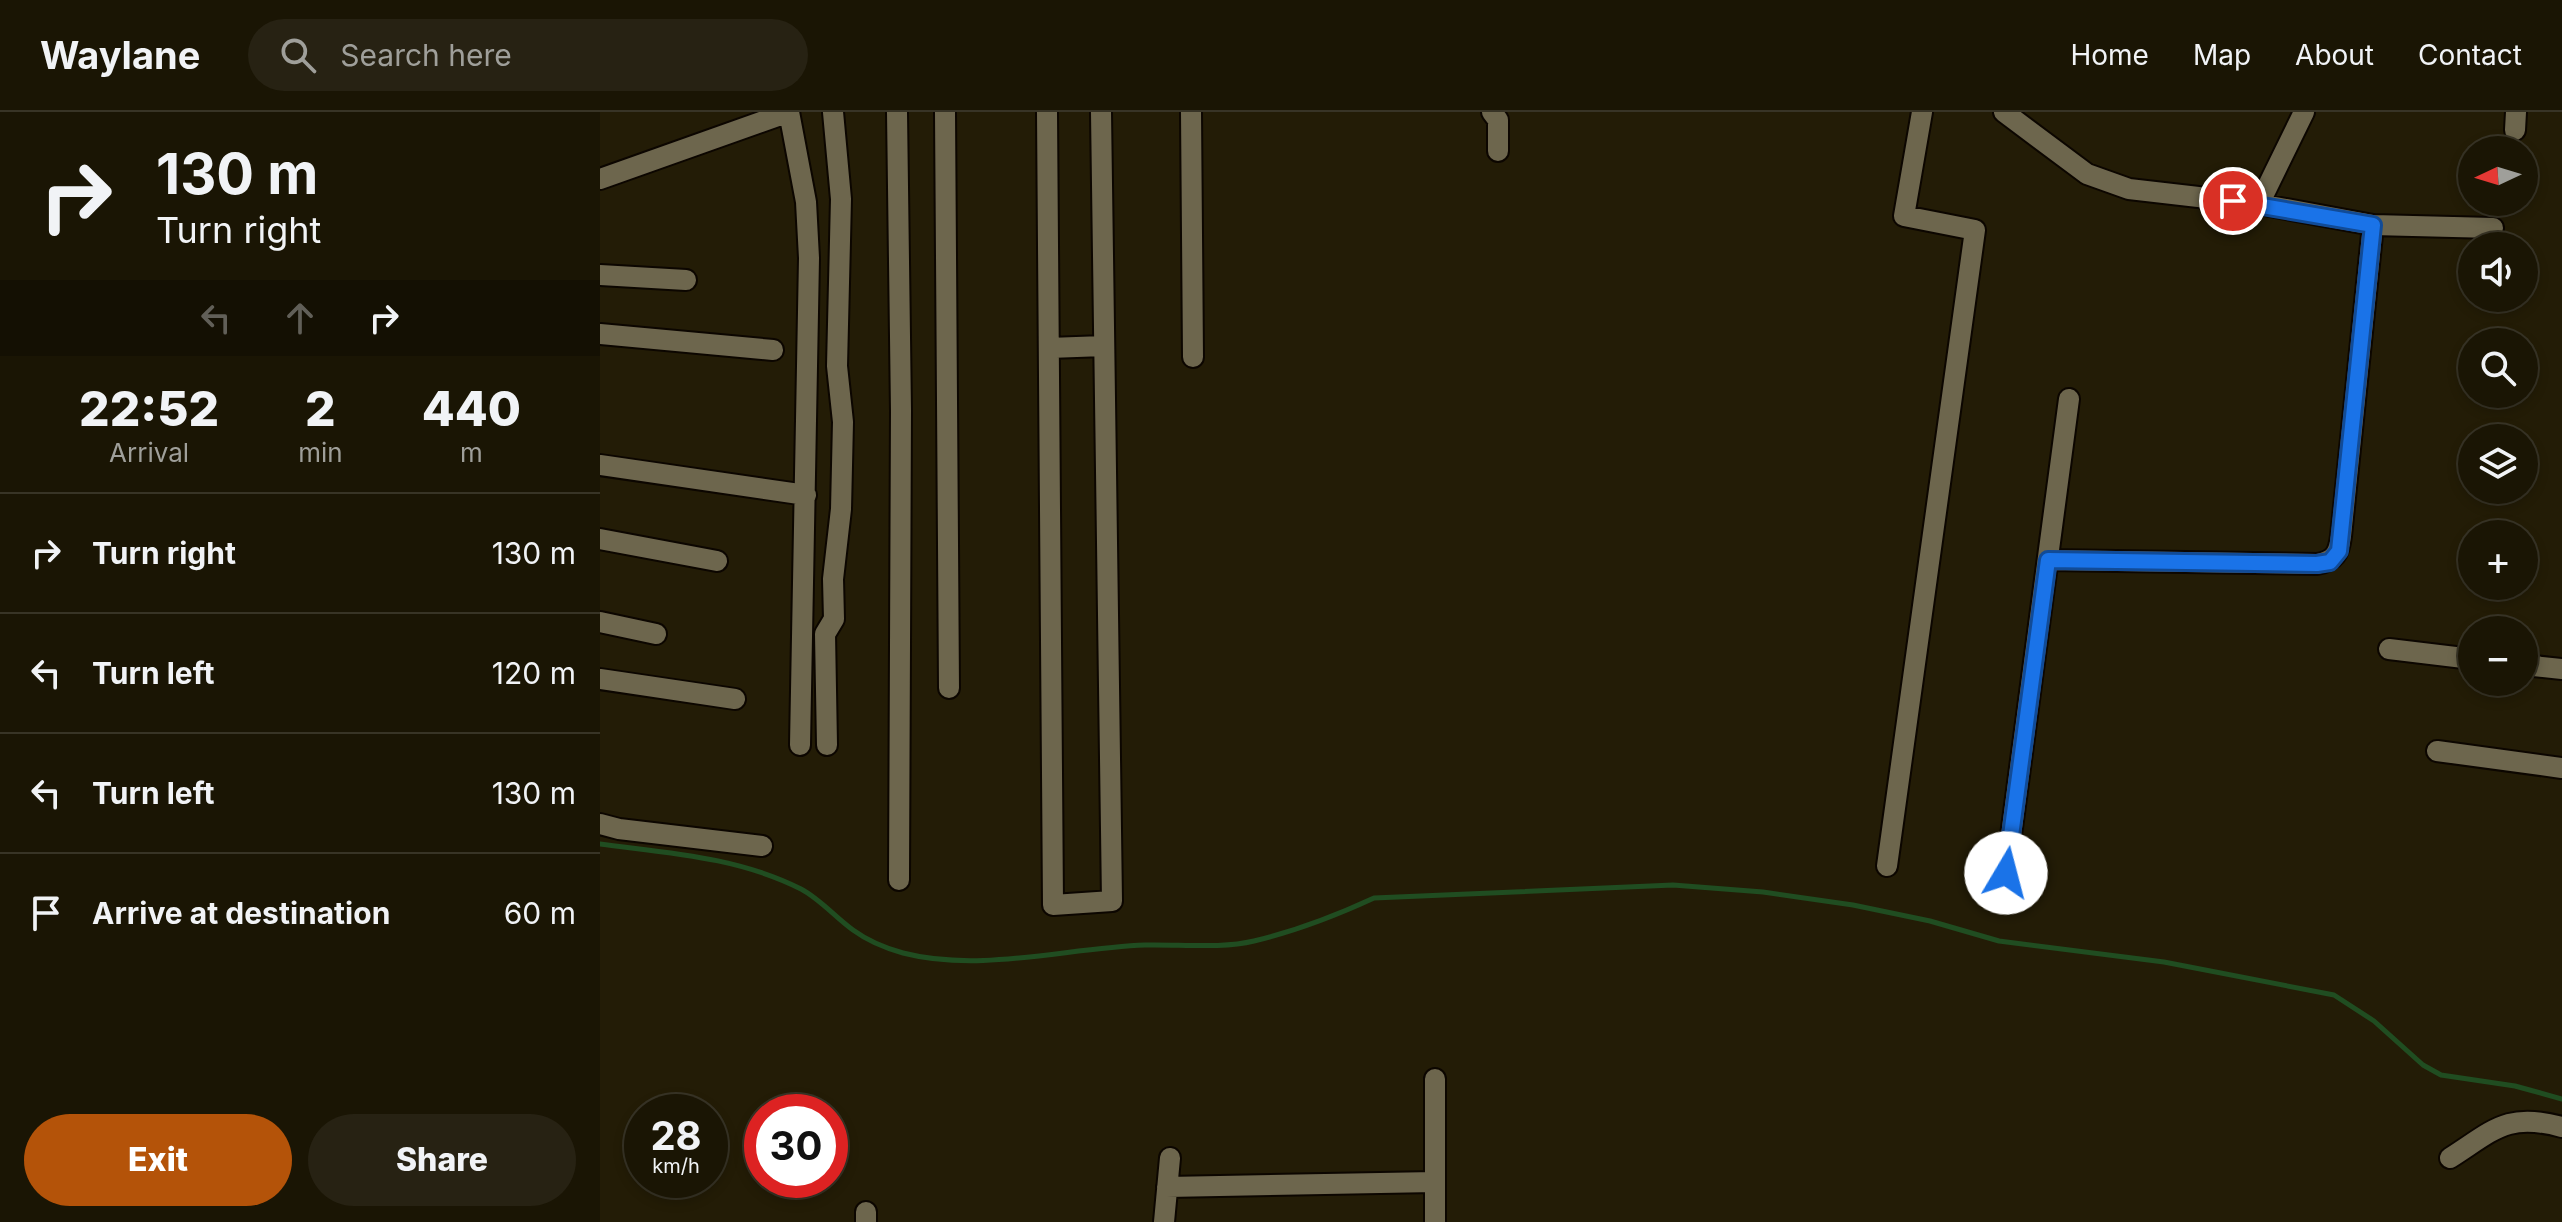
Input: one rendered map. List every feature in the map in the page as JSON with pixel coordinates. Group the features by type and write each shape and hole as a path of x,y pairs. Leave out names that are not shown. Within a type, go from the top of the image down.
{"street":[{"path":"601,179 789,112 806,202 809,258 800,745"},
{"path":"827,745 825,634 834,619 833,579 841,509 843,422 837,366 841,199 833,112"},
{"path":"897,112 901,411 899,880"},
{"path":"945,112 949,688"},
{"path":"1047,112 1053,905 1112,901 1101,112"},
{"path":"1191,112 1193,357"},
{"path":"1492,112 1498,120 1498,151"},
{"path":"1887,866 1975,230 1904,216 1922,112"},
{"path":"2004,112 2087,174 2129,189 2259,204 2373,225 2493,228"},
{"path":"2259,204 2304,112"},
{"path":"2048,560 2330,562 2339,551 2341,536 2373,225"},
{"path":"600,275 686,280"},
{"path":"600,334 773,350"},
{"path":"1049,348 1104,346"},
{"path":"2006,873 2069,399"},
{"path":"600,465 806,495"},
{"path":"600,539 717,561"},
{"path":"600,622 656,634"},
{"path":"2389,649 2458,657"},
{"path":"2538,666 2562,669"},
{"path":"600,679 735,699"},
{"path":"2437,751 2562,768"},
{"path":"600,824 762,846"},
{"path":"1435,1079 1435,1222"},
{"path":"2450,1158 2499,1126 2517,1121 2531,1120 2562,1127"},
{"path":"1164,1222 1170,1158"},
{"path":"1167,1187 1435,1182"}],"waterway":[{"path":"600,844 702,858 753,870 808,893 853,930 877,944 903,953 962,961 1145,945 1214,946 1241,943 1300,928 1374,898 1673,885 1763,892 1853,905 1930,921 1999,941 2164,962 2334,995 2374,1021 2423,1065 2441,1075 2515,1086 2562,1099"}],"route":[{"path":"2006,873 2048,560 2317,564 2330,562 2339,551 2373,225 2233,201"}]}
